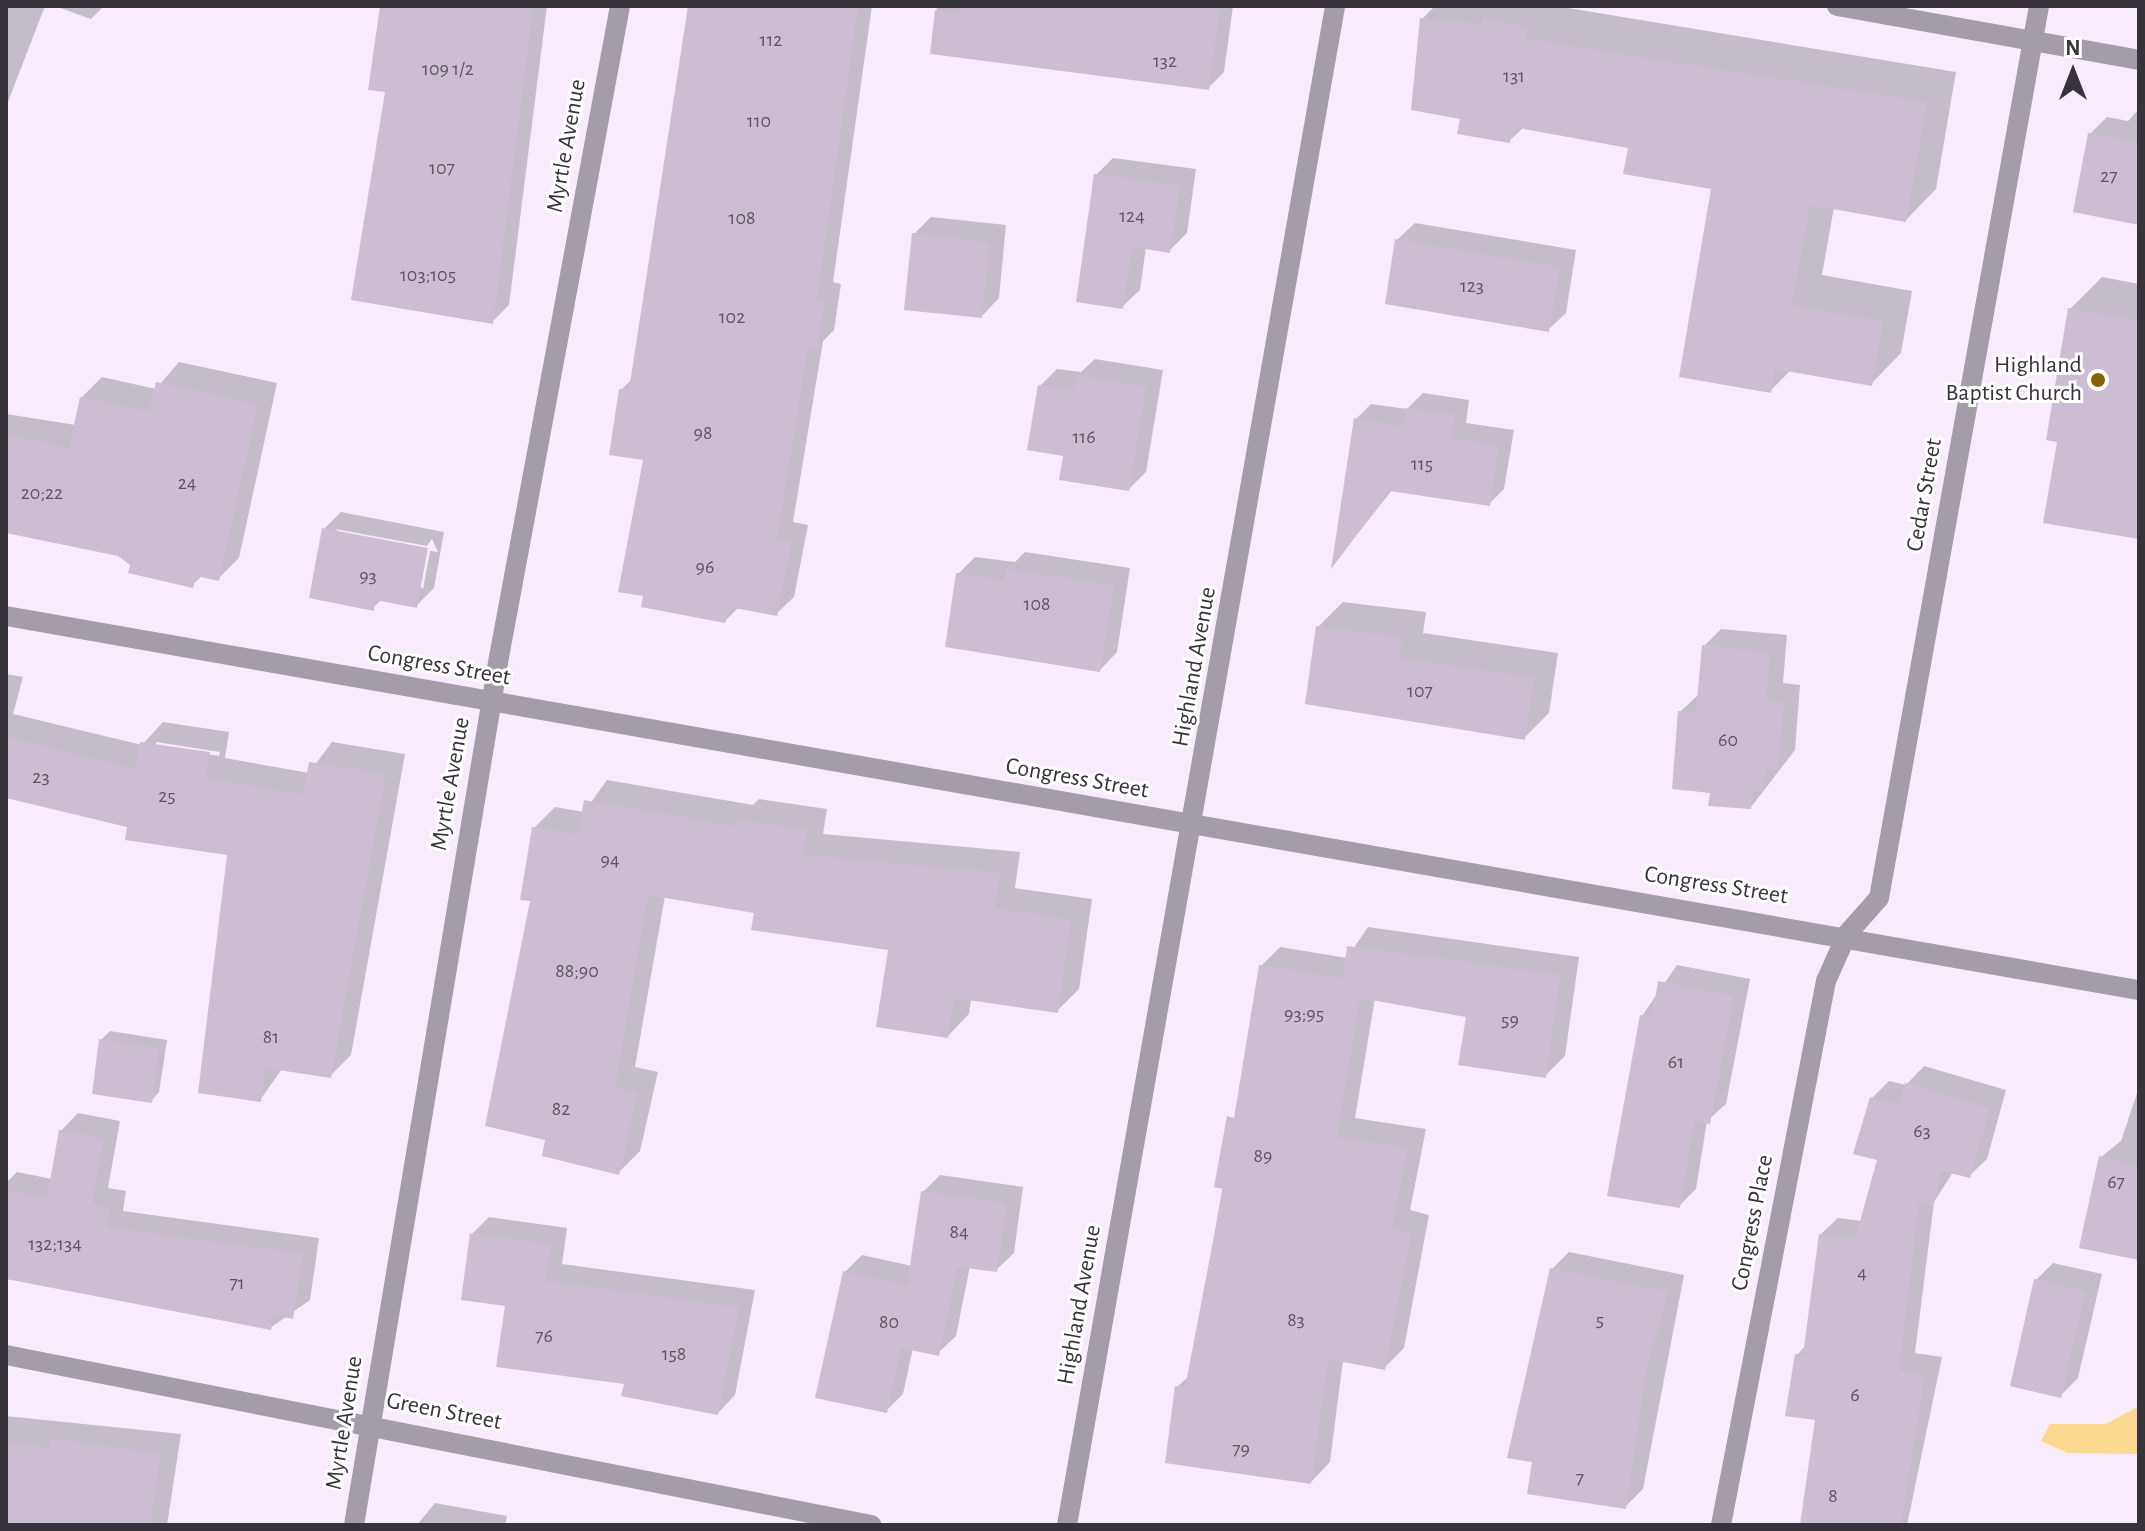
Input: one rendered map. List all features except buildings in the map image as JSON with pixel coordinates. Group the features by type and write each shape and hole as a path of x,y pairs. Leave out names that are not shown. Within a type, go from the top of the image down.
{"street":[{"name":"Myrtle Avenue","path":"354,1525 491,703 620,6"},
{"name":"Highland Avenue","path":"1067,1525 1193,826 1335,6"},
{"path":"1837,6 2139,60"},
{"name":"Cedar Street","path":"1847,934 1879,898 2039,6"},
{"name":"Congress Street","path":"6,616 1193,826 1847,934 2139,990"},
{"name":"Congress Place","path":"1721,1525 1826,981 1847,934"},
{"name":"Green Street","path":"6,1355 372,1424 871,1525"}],"shaded area":[{"path":"2139,1406 2139,1454 2068,1453 2041,1441 2050,1424 2106,1424"}],"place":[{"name":"Highland Baptist Church","path":"2098,380"}]}
